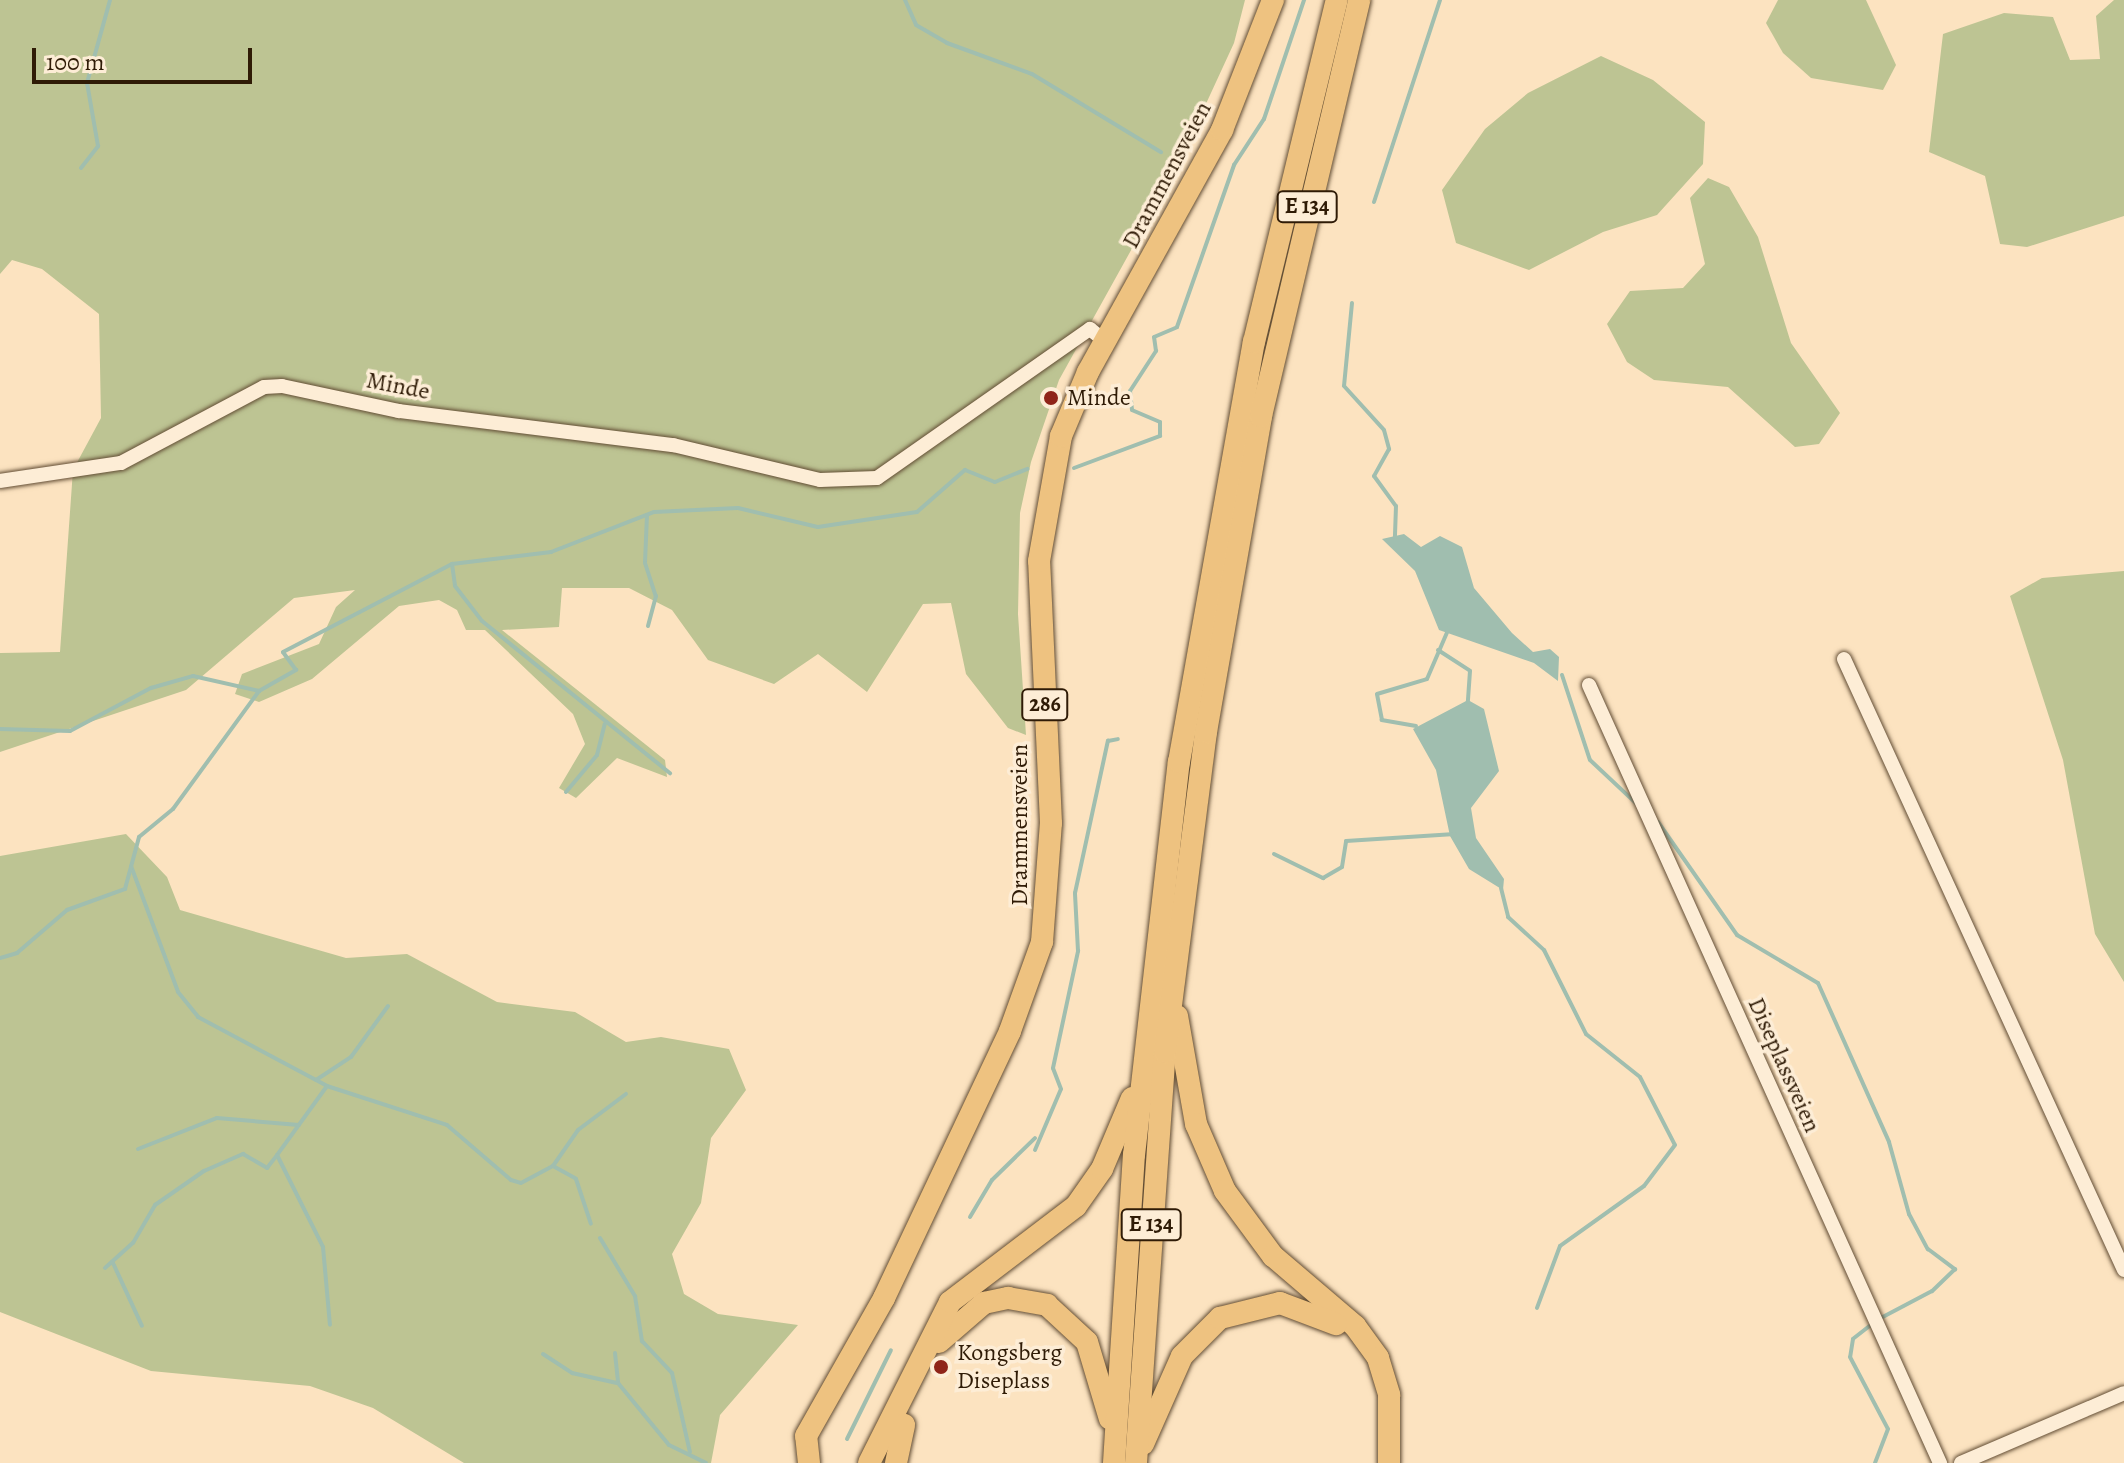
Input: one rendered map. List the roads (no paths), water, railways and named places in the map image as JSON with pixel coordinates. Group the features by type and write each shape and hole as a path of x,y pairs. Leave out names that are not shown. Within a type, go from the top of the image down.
{"main road":[{"name":"Drammensveien","path":"809,1463 806,1436 884,1298 1038,957 1051,823 1041,527 1061,436 1097,335 1222,130 1273,0"},
{"name":"E 134","path":"1114,1463 1142,1073 1177,776 1221,512 1276,242 1337,0"},
{"name":"E 134","path":"1136,1463 1172,987 1242,514 1359,0"},
{"name":"E 134","path":"1172,987 1190,1100 1210,1162 1257,1238 1374,1351 1389,1395 1389,1463"},
{"name":"E 134","path":"869,1463 944,1311 975,1279 1046,1235 1076,1206 1102,1169 1142,1073"},
{"name":"E 134","path":"896,1463 901,1432 942,1338 969,1311 1008,1298 1047,1305 1080,1332 1115,1438"},
{"name":"E 134","path":"1136,1463 1192,1343 1234,1311 1280,1303 1325,1316 1366,1357 1380,1402 1376,1463"},
{"path":"818,1410 815,1443 825,1463"}],"street":[{"name":"Minde","path":"0,481 121,463 264,387 282,386 399,411 673,445 820,480 877,478 1097,335"},
{"path":"1844,659 2124,1270"},
{"name":"Diseplassveien","path":"1589,685 1940,1463"},
{"path":"1961,1463 2124,1393"}],"waterway":[{"path":"81,168 98,146 87,83 110,0"},
{"path":"905,0 916,25 947,43 1032,74 1161,152"},
{"path":"1074,468 1160,436 1160,422 1132,410 1130,391 1156,351 1154,337 1177,327 1234,165 1264,119 1304,0"},
{"path":"1374,202 1440,0"},
{"path":"1352,303 1344,386 1384,430 1389,449 1374,476 1396,506 1395,537"},
{"path":"0,729 70,731 151,688 193,676 259,691 296,670 283,652 452,564 551,552 654,512 738,508 818,527 917,512 965,470 995,482 1027,469"},
{"path":"647,515 645,563 656,596 648,626"},
{"path":"452,564 455,586 482,621 670,773"},
{"path":"1416,726 1382,720 1377,694 1427,679 1449,628"},
{"path":"1438,650 1470,671 1468,702"},
{"path":"1562,675 1590,760 1639,806"},
{"path":"0,958 17,953 67,910 125,889 139,837 173,809 259,691"},
{"path":"566,792 597,755 605,724"},
{"path":"1035,1150 1061,1089 1053,1068 1078,951 1075,893 1108,741 1118,739"},
{"path":"1658,822 1737,935 1818,983 1889,1142 1909,1214 1928,1249 1955,1269 1932,1291 1879,1319"},
{"path":"1274,854 1323,878 1342,867 1346,841 1455,834"},
{"path":"131,866 178,992 198,1017 327,1086 447,1125 511,1180 521,1183 553,1166 576,1179 591,1224"},
{"path":"1501,888 1508,917 1544,950 1586,1034 1640,1077 1675,1145 1644,1186 1560,1246 1537,1308"},
{"path":"316,1080 351,1057 388,1006"},
{"path":"327,1086 277,1155 323,1247 330,1325"},
{"path":"553,1166 578,1130 626,1094"},
{"path":"138,1149 217,1118 299,1125"},
{"path":"970,1217 992,1180 1035,1138"},
{"path":"105,1268 133,1243 155,1205 204,1171 243,1154 267,1168 277,1155"},
{"path":"600,1238 635,1296 642,1341 672,1373 690,1452"},
{"path":"113,1263 142,1326"},
{"path":"1872,1324 1853,1339 1850,1357 1888,1429 1875,1463"},
{"path":"847,1439 891,1350"},
{"path":"615,1353 618,1383 669,1445 706,1463"},
{"path":"543,1354 572,1373 617,1383"}],"place":[{"name":"Minde","path":"1051,398"},
{"name":"Kongsberg Diseplass","path":"941,1367"}]}
